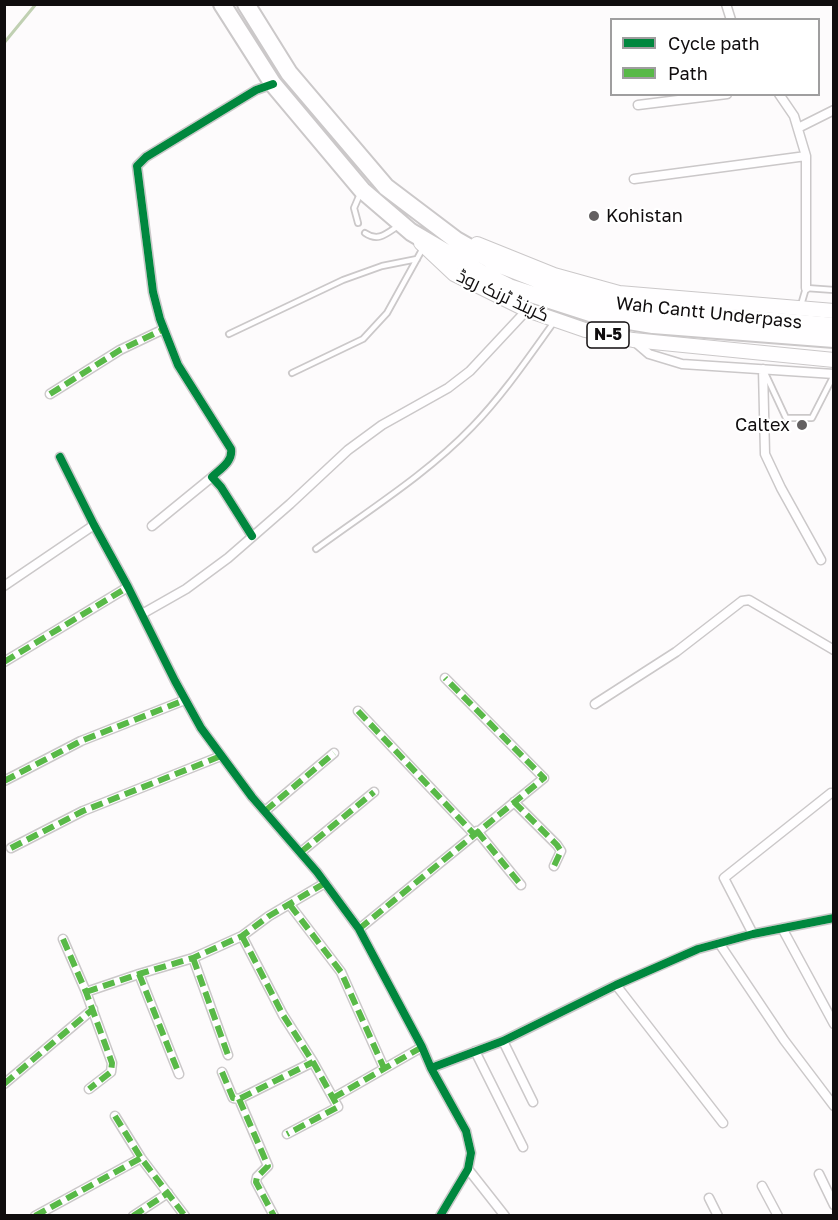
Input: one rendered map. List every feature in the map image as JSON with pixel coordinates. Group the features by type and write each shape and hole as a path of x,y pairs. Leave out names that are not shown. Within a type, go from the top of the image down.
{"highway":[{"name":"گرینڈ ٹرنک روڈ","path":"222,4 273,84 363,190 405,228"},
{"name":"گرینڈ ٹرنک روڈ","path":"246,4 289,73 386,188 424,217"},
{"path":"273,84 289,73"},
{"name":"Wah Cantt Underpass","path":"424,217 456,240 498,264 597,300 639,309 692,315 834,326"},
{"name":"Wah Cantt Underpass","path":"405,228 481,273 509,286 599,316 653,325 834,339"}],"main road":[{"name":"گرینڈ ٹرنک روڈ","path":"424,217 492,251 583,285 619,293 834,311"},
{"name":"گرینڈ ٹرنک روڈ","path":"405,228 454,274 527,310 585,330 633,340 833,368"}],"street":[{"path":"152,526 212,477 229,461 232,455 231,449 178,365 164,329 153,292 137,166 146,157 256,90 273,84"},
{"path":"638,105 711,96"},
{"path":"780,96 794,116 806,156 806,288"},
{"path":"798,128 834,110"},
{"path":"634,178 806,156"},
{"path":"142,614 186,589 228,558 348,450 382,424 448,388 470,371 527,310"},
{"path":"50,394 120,350 164,329"},
{"path":"633,340 649,354 682,364 763,369 833,368"},
{"path":"763,369 765,453 781,488 821,560"},
{"path":"60,457 201,728 265,811 301,852 359,929 466,1131 471,1153 468,1169 440,1215"},
{"path":"212,477 221,487 252,536"},
{"path":"4,586 94,525"},
{"path":"4,662 128,587"},
{"path":"595,704 676,652 742,601 749,600 834,650"},
{"path":"359,929 544,778 445,678"},
{"path":"4,781 81,741 185,700"},
{"path":"358,711 475,832 521,885"},
{"path":"265,811 334,753"},
{"path":"11,848 83,811 221,756"},
{"path":"301,852 374,792"},
{"path":"753,934 724,878 831,793"},
{"path":"514,802 557,845 561,852 554,866"},
{"path":"86,992 193,958 242,936 269,916 325,883"},
{"path":"290,905 341,972 384,1068"},
{"path":"431,1068 503,1041 616,985 698,949 753,934 834,918"},
{"path":"782,928 834,1024"},
{"path":"242,936 283,1015 314,1062 338,1107 287,1134"},
{"path":"63,939 93,1009 112,1063 111,1072 89,1089"},
{"path":"719,943 784,1040 834,1106"},
{"path":"193,958 228,1055"},
{"path":"139,974 179,1074"},
{"path":"616,985 723,1123"},
{"path":"4,1084 93,1009"},
{"path":"503,1041 533,1102"},
{"path":"333,1098 422,1047"},
{"path":"475,1051 523,1147"},
{"path":"222,1072 233,1098 239,1099 314,1062"},
{"path":"239,1099 268,1166 257,1177 256,1182 274,1215"},
{"path":"116,1116 141,1158 185,1215"},
{"path":"35,1215 141,1158"},
{"path":"468,1169 505,1215"},
{"path":"819,1174 834,1205"},
{"path":"762,1186 778,1215"},
{"path":"133,1215 168,1193"},
{"path":"709,1198 718,1215"}],"lane":[{"path":"358,223 354,208 363,190"},
{"path":"365,233 379,238 405,228"},
{"path":"292,373 363,339 387,313 424,246"},
{"path":"229,334 343,280 382,266 417,259"},
{"path":"800,308 806,288 834,290"},
{"path":"316,549 421,472 471,428 509,385 555,320"},
{"path":"763,369 786,418 812,418 833,368"}],"waterway":[{"path":"4,43 36,4"}],"marked path":[{"path":"50,394 120,350 164,329"},
{"path":"4,662 128,587"},
{"path":"359,929 544,778 445,678"},
{"path":"4,781 81,741 185,700"},
{"path":"358,711 474,834"},
{"path":"265,811 334,753"},
{"path":"11,848 83,811 221,756"},
{"path":"301,852 374,792"},
{"path":"514,802 561,851 554,866"},
{"path":"477,831 521,885"},
{"path":"86,992 193,958 242,936 269,916 325,883"},
{"path":"290,905 341,972 384,1068"},
{"path":"242,936 283,1015 338,1107 287,1134"},
{"path":"63,939 86,992 112,1063 111,1072 89,1089"},
{"path":"193,958 228,1055"},
{"path":"139,974 179,1074"},
{"path":"4,1084 93,1009"},
{"path":"333,1098 422,1047"},
{"path":"222,1072 233,1098 239,1099 313,1062"},
{"path":"239,1099 268,1166 257,1177 256,1182 274,1216"},
{"path":"115,1116 141,1158 185,1216"},
{"path":"35,1216 141,1158"},
{"path":"133,1216 168,1193"}],"cycle path":[{"path":"252,536 221,487 212,477 228,461 231,449 178,365 160,319 153,292 137,166 146,157 256,90 273,84"},
{"path":"60,457 201,728 252,797 317,872 359,929 466,1131 471,1153 468,1169 440,1216"},
{"path":"431,1068 503,1041 616,985 698,949 753,934 834,918"}],"place":[{"name":"Kohistan","path":"594,216"},
{"name":"Caltex","path":"802,425"}]}
